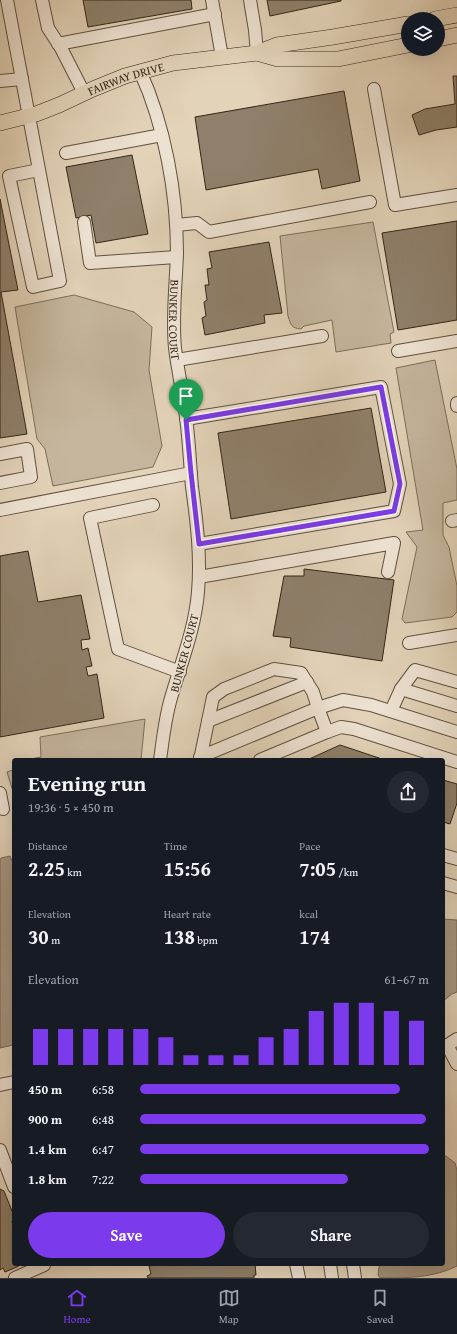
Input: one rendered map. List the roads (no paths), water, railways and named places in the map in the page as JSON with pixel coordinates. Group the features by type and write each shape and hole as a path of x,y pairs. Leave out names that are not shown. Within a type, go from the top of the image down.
{"main road":[{"path":"445,17 457,15"},
{"name":"FAIRWAY DRIVE","path":"0,123 29,116 59,105 84,93 140,71 173,63 257,53 277,45 401,25"},
{"path":"445,38 457,35"},
{"name":"FAIRWAY DRIVE","path":"257,53 278,59 338,59 401,46"}],"street":[{"path":"7,0 60,281 33,287 9,176 39,170"},
{"path":"42,0 48,28 84,93"},
{"path":"212,0 222,57"},
{"path":"250,0 256,30 257,53"},
{"path":"58,44 215,14"},
{"name":"BUNKER COURT","path":"140,71 162,135 172,182 176,224 174,310 175,347 186,420 199,544 198,594 193,626 171,698 163,731 160,758"},
{"path":"0,81 22,79"},
{"path":"374,89 395,205 457,195"},
{"path":"66,153 162,135"},
{"path":"176,224 196,223 209,232 370,202"},
{"path":"84,222 90,263 176,257"},
{"path":"177,360 322,336"},
{"path":"398,351 457,341"},
{"path":"186,420 381,387 400,484 394,511 199,544"},
{"path":"0,454 27,449 32,477 0,483"},
{"path":"0,510 191,473"},
{"path":"153,505 90,518 118,649 180,672"},
{"path":"199,576 394,543 388,572"},
{"path":"409,643 457,635"},
{"path":"200,758 213,697 224,689 274,669 301,673 313,692 326,732"},
{"path":"391,711 401,689 415,670 457,682"},
{"path":"208,721 307,682"},
{"path":"401,689 457,706"},
{"path":"200,758 318,708 343,700 371,705 457,732"},
{"path":"265,758 340,727 354,729 445,758"},
{"path":"445,758 457,762"},
{"path":"0,794 6,809"},
{"path":"445,856 457,859"},
{"path":"445,884 457,887"},
{"path":"449,1044 457,1064"},
{"path":"0,1085 12,1082"},
{"path":"0,1150 12,1182"},
{"path":"15,1278 42,1266"},
{"path":"296,1266 298,1278"},
{"path":"330,1266 332,1278"},
{"path":"353,1266 355,1278"}]}
